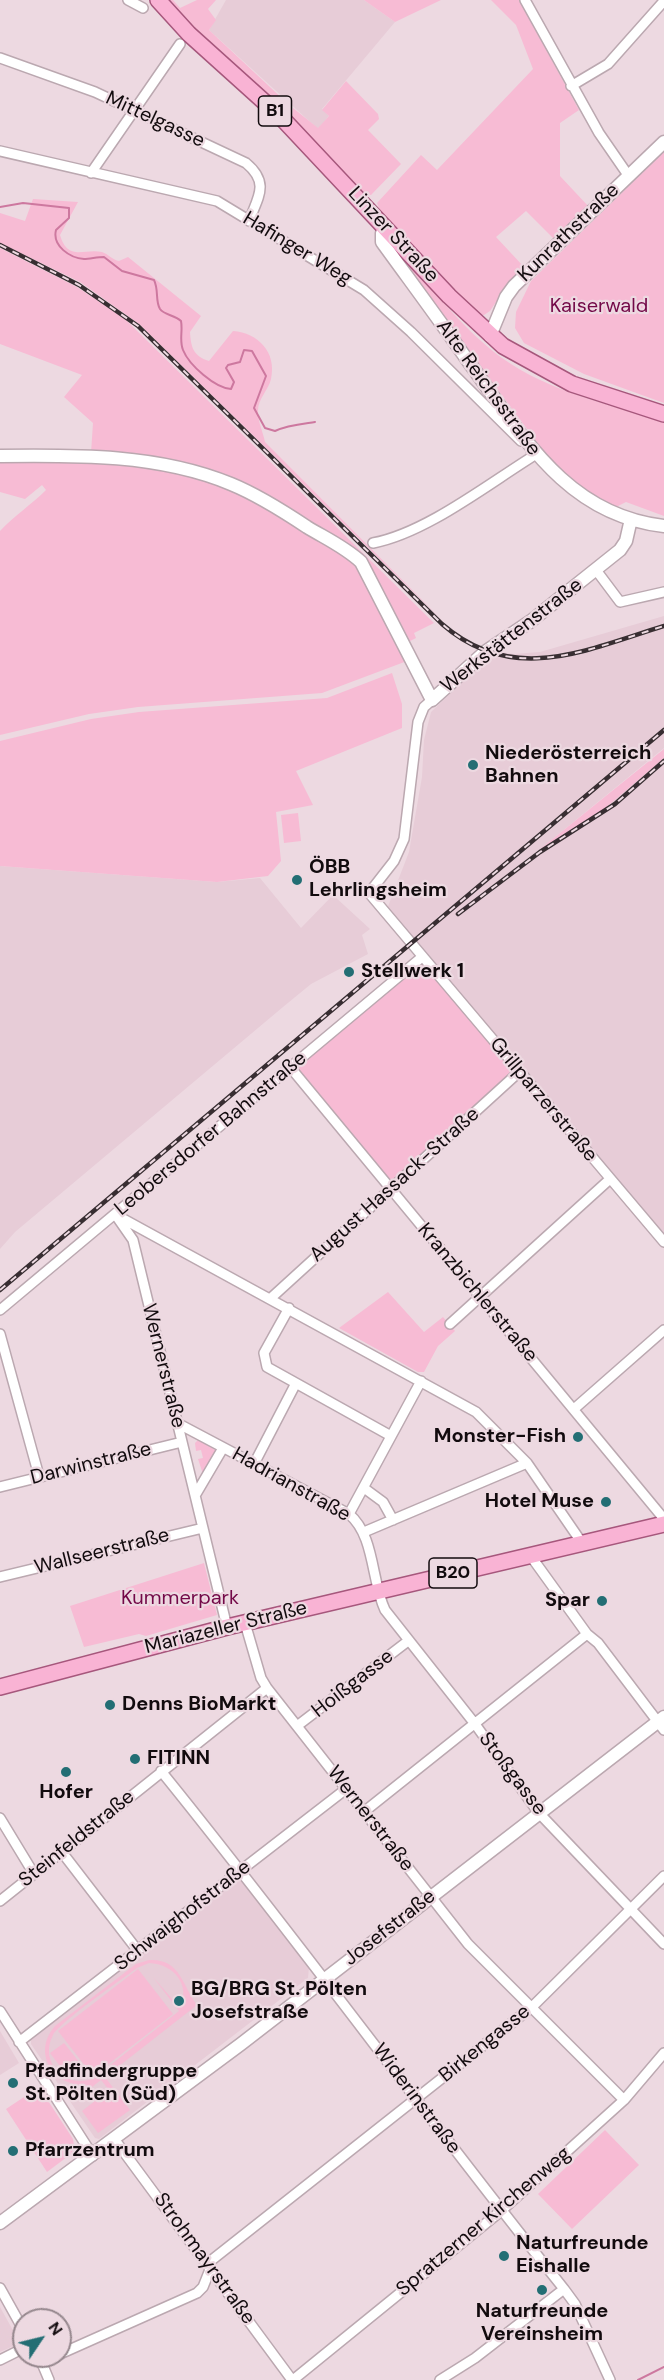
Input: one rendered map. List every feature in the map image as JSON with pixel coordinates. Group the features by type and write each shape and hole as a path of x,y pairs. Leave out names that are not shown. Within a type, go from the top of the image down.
{"main road":[{"name":"Linzer Straße","path":"158,0 189,34 287,123 490,336 523,359 564,381 664,414"},
{"name":"Mariazeller Straße","path":"0,1687 227,1627 664,1524"}],"street":[{"path":"128,0 143,8"},
{"path":"525,0 571,86 628,175"},
{"path":"571,86 615,57 664,1"},
{"path":"90,173 180,44"},
{"name":"Mittelgasse","path":"0,58 95,92 246,163 256,171 261,181 260,191 249,221"},
{"name":"Kunrathstraße","path":"490,336 506,297 514,286 664,142"},
{"name":"Hafinger Weg","path":"0,151 217,201 364,290 411,332 535,455"},
{"name":"Alte Reichsstraße","path":"386,229 382,233 382,242 535,455 577,492 595,503 631,519 664,526"},
{"path":"452,374 469,361"},
{"path":"0,456 77,455 154,463 204,474 259,497 345,548 361,562 432,700"},
{"path":"372,543 395,539 417,529 535,455"},
{"name":"Werkstättenstraße","path":"422,957 369,893 393,861 404,839 418,722 424,707 485,651 531,621 620,550 626,541 631,519"},
{"name":"Werkstättenstraße","path":"596,570 620,602 664,592"},
{"name":"Leobersdorfer Bahnstraße","path":"0,1310 422,957"},
{"name":"Grillparzerstraße","path":"422,957 664,1242"},
{"name":"Kranzbichlerstraße","path":"290,1067 664,1519"},
{"name":"August Hassack-Straße","path":"271,1299 519,1072"},
{"path":"450,1324 610,1179"},
{"path":"116,1215 476,1412 527,1463 582,1543"},
{"name":"Wernerstraße","path":"116,1215 133,1240 227,1627"},
{"path":"289,1308 264,1353 267,1367 295,1385 391,1436"},
{"path":"574,1409 664,1330"},
{"path":"0,1334 39,1476"},
{"path":"349,1514 421,1381"},
{"path":"254,1464 295,1385"},
{"name":"Hadrianstraße","path":"177,1423 349,1514 364,1532 376,1591"},
{"name":"Darwinstraße","path":"0,1487 182,1442"},
{"name":"Hadrianstraße","path":"196,1494 223,1448"},
{"path":"364,1532 527,1463"},
{"name":"Hadrianstraße","path":"364,1488 383,1502 393,1520"},
{"name":"Wallseerstraße","path":"0,1577 203,1528"},
{"path":"530,1555 587,1634 598,1642 662,1723"},
{"name":"Stoßgasse","path":"376,1591 384,1610 475,1724 538,1812 664,1944"},
{"name":"Wernerstraße","path":"245,1623 261,1678 267,1688 430,1897 468,1944 624,2100"},
{"path":"365,1811 587,1634"},
{"name":"Hoißgasse","path":"297,1726 408,1641"},
{"name":"Steinfeldstraße","path":"0,1901 267,1688"},
{"name":"Josefstraße","path":"0,2223 115,2140 538,1812 662,1723"},
{"name":"Widerinstraße","path":"161,1771 242,1870 416,2101 564,2289 575,2304 610,2380"},
{"name":"Schwaighofstraße","path":"19,2042 346,1789"},
{"path":"0,1818 34,1874"},
{"path":"61,1851 138,1951"},
{"name":"Birkengasse","path":"72,2349 197,2293 203,2287 209,2265 532,2007 664,1876"},
{"path":"0,2011 93,2156"},
{"name":"Spratzerner Kirchenweg","path":"292,2380 306,2376 501,2211 624,2100 664,2053"},
{"name":"Strohmayrstraße","path":"115,2140 292,2380"},
{"path":"0,2288 12,2310"},
{"path":"440,2380 475,2358 564,2289"}],"shaded area":[{"path":"226,0 364,0 395,22 322,109 329,116 318,129 209,30"},
{"path":"664,616 664,748 484,895 485,897 664,755 664,1234 387,909 409,852 422,777 424,740 431,712 495,651 514,654 540,652"},
{"path":"0,866 217,882 260,878 301,928 333,895 370,929 362,935 368,954 311,984 15,1232 0,1249"},
{"name":"BG/BRG St. Pölten Josefstraße","path":"235,1881 242,1881 309,1967 308,1978 99,2139 95,2138 31,2044 31,2040"},
{"path":"0,2031 19,2063 0,2075"},
{"path":"0,2307 12,2329 12,2347 0,2352"}],"green space":[{"path":"164,0 173,0 180,8 197,0 216,0 208,9 216,20 209,30 287,103 278,105 192,30"},
{"path":"364,0 441,0 395,22"},
{"path":"491,0 519,0 579,110 560,123 560,176 589,207 554,239 526,211 496,237 524,267 510,281 490,311 480,315 445,284 380,211 377,203 421,155 437,170 533,69 516,25"},
{"path":"346,81 378,114 379,119 368,130 401,164 371,195 360,193 292,118 293,108 318,128 329,116 322,110"},
{"name":"Kaiserwald","path":"664,152 664,403 584,374 524,343 515,328 516,312 531,281"},
{"path":"33,199 78,202 60,235 67,248 77,252 102,252 119,261 128,257 201,316 190,332 192,346 199,356 209,361 233,331 250,336 264,346 271,360 272,369 270,383 258,410 265,442 444,622 139,324 80,282 0,243 0,213 25,221"},
{"path":"0,248 77,287 124,318 434,623 414,633 416,638 410,641 372,572 261,494 91,453 93,423 64,397 82,375 0,344"},
{"path":"408,263 476,337 520,370 580,396 664,422 664,516 626,502 616,507 588,493 551,461 405,266"},
{"path":"75,459 189,474 243,494 322,541 357,565 407,661 322,693 138,707 89,714 0,735 0,531 46,490 42,485 25,499 0,492 0,462"},
{"path":"392,673 402,704 402,728 296,771 313,805 276,812 281,861 268,876 217,882 0,866 0,741 91,719 139,712 327,698"},
{"path":"664,749 664,758 603,810 539,850"},
{"path":"298,813 301,841 284,843 281,815"},
{"path":"422,957 519,1072 390,1188 290,1067"},
{"path":"388,1292 424,1332 443,1317 455,1331 438,1346 424,1372 418,1372 339,1328"},
{"path":"198,1440 217,1451 203,1474 198,1459 203,1458 201,1450 196,1451 195,1443"},
{"name":"Kummerpark","path":"204,1563 217,1615 146,1636 139,1634 84,1647 70,1606"},
{"path":"149,1960 167,1963 179,1974 197,2005 105,2077 130,2110 98,2133 82,2111 95,2101 93,2097 100,2092 103,2095 109,2090 101,2080 79,2097 75,2092 84,2085 73,2084 55,2073 49,2065 45,2046 55,2026 136,1964","holes":["149,1963 158,1964 173,1972 182,1984 183,2000 180,2008 153,1977 179,2011 94,2078 76,2081 59,2073 52,2065 49,2050 53,2035 58,2029 137,1968"]},
{"path":"138,1969 173,2014 93,2076 58,2031"},
{"path":"64,2043 83,2067 69,2078 50,2053"},
{"path":"39,2087 73,2139 75,2151 47,2172 6,2109"},
{"path":"605,2130 639,2165 572,2229 538,2194"}],"waterway":[{"path":"0,207 23,203 69,208 69,218 56,230 55,236 59,246 68,254 79,258 104,257 122,271 154,280 160,309 181,321 183,350 203,375 218,385 231,389 234,382 226,368 228,365 240,362 244,350 252,351 266,376 254,408 265,428 275,431 289,426 315,422"},
{"path":"638,2380 664,2367"}],"railway":[{"path":"0,245 79,285 138,326 442,624 469,643 496,654 523,658 550,657 606,645 664,626"},
{"path":"0,1290 664,730"},
{"path":"458,914 540,852 615,804 664,761"}],"place":[{"name":"Niederösterreich Bahnen","path":"473,765"},
{"name":"ÖBB Lehrlingsheim","path":"297,880"},
{"name":"Stellwerk 1","path":"349,972"},
{"name":"Monster-Fish","path":"578,1437"},
{"name":"Hotel Muse","path":"606,1502"},
{"name":"Spar","path":"602,1601"},
{"name":"Denns BioMarkt","path":"110,1705"},
{"name":"FITINN","path":"135,1759"},
{"name":"Hofer","path":"66,1772"},
{"name":"BG/BRG St. Pölten Josefstraße","path":"179,2001"},
{"name":"Pfadfindergruppe St. Pölten (Süd)","path":"13,2083"},
{"name":"Pfarrzentrum","path":"13,2151"},
{"name":"Naturfreunde Eishalle","path":"504,2256"},
{"name":"Naturfreunde Vereinsheim","path":"542,2290"}]}
